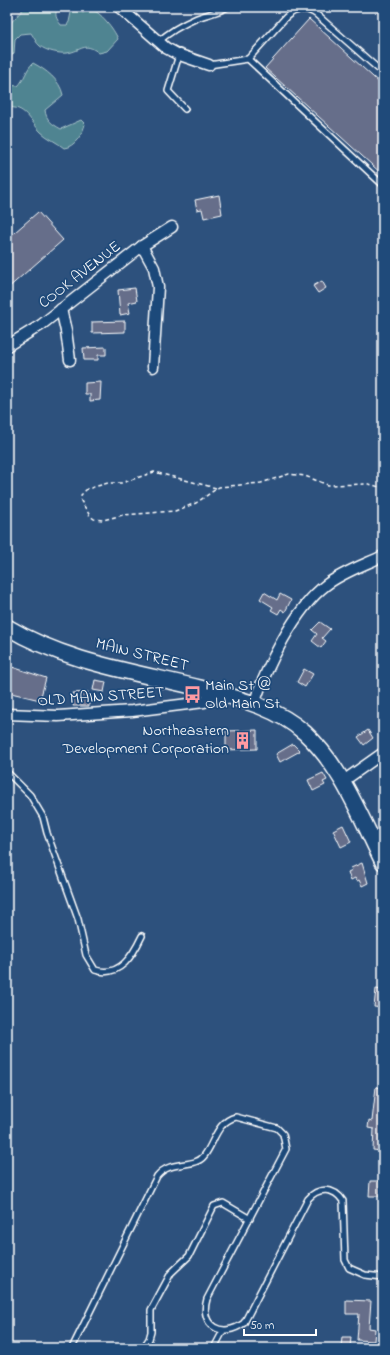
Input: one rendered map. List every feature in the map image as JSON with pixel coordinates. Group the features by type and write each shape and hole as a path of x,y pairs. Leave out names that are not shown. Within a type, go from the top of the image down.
{"main road":[{"name":"MAIN STREET","path":"7,627 55,651 218,693 254,704 279,714 305,733 325,757 342,782 383,862"}],"street":[{"path":"119,7 158,42 179,55 209,65"},
{"name":"COOK AVENUE","path":"7,346 30,332 142,246 172,227"},
{"path":"142,246 154,268 158,287 153,367"},
{"path":"61,309 70,360"},
{"path":"254,704 259,687 275,654 308,602 326,585 340,576 383,556"},
{"name":"OLD MAIN STREET","path":"7,714 58,716 132,711 204,702 218,693"},
{"path":"342,782 383,754"}],"lane":[{"path":"158,42 168,33 194,19 219,12 227,7"},
{"path":"209,65 248,60 290,14 297,10 306,10 317,15 383,73"},
{"path":"179,55 168,91 185,109"},
{"path":"248,60 383,185"},
{"path":"7,772 30,795 43,817 47,833 78,919 86,955 95,970 110,972 118,968 129,960 142,936"},
{"path":"72,1348 157,1176 162,1169 170,1166 190,1163 204,1157 222,1123 236,1117 277,1128 283,1134 286,1142 286,1149 205,1306 209,1322 213,1326 223,1331 231,1331 244,1323 308,1200 313,1194 320,1190 338,1194 343,1201 345,1260 349,1268 365,1275 383,1277"},
{"path":"143,1348 149,1339 151,1332 151,1310 171,1273 189,1256 214,1206 223,1203 250,1218"},
{"path":"214,1348 223,1331"}],"path":[{"path":"216,488 154,472 122,483 108,483 90,487 81,495 81,501 90,516 94,519 103,520 119,515 134,513 175,511 196,503 216,488 232,484 261,483 289,474 305,476 328,485 368,484 383,488"}],"green space":[{"path":"25,7 58,7 56,16 61,25 67,25 69,22 72,8 83,13 90,9 94,10 106,21 118,39 107,51 99,53 94,49 86,47 72,52 61,53 49,51 40,46 31,33 20,34 15,39 14,53 7,61 7,27"},
{"path":"33,63 56,80 63,95 45,110 50,121 61,129 81,120 85,124 78,139 68,147 64,148 43,134 23,111 7,108 7,85 18,86"}],"building":[{"path":"309,19 383,86 383,175 265,68"},
{"path":"219,195 222,214 204,218 202,209 197,210 195,200"},
{"path":"38,212 63,240 7,289 7,239"},
{"path":"322,281 326,288 318,293 313,286"},
{"path":"135,288 137,301 128,303 130,313 120,315 118,290"},
{"path":"125,321 125,332 92,333 92,322"},
{"path":"106,347 106,355 98,355 98,360 84,360 83,348"},
{"path":"101,382 100,400 90,401 90,394 85,394 85,383"},
{"path":"264,592 277,600 280,594 291,600 285,612 281,609 278,614 271,610 273,607 260,599"},
{"path":"320,622 330,629 322,638 326,641 321,648 312,641 317,634 312,630"},
{"path":"12,667 46,678 40,700 7,692 7,683"},
{"path":"304,669 313,674 305,687 297,682"},
{"path":"95,680 106,682 104,692 93,690"},
{"path":"88,692 89,706 73,706 72,693"},
{"name":"Northeastern Development Corporation","path":"257,730 257,749 226,750 226,731"},
{"path":"368,730 373,738 364,745 358,737"},
{"path":"293,744 300,751 280,762 276,754"},
{"path":"323,773 327,780 323,782 325,785 313,791 308,780"},
{"path":"343,825 351,842 341,847 333,830"},
{"path":"362,863 368,883 362,886 359,880 357,881 355,878 351,880 348,872 352,870 351,868"},
{"path":"376,989 383,990 383,1008 374,1007"},
{"path":"376,1087 383,1088 381,1151 373,1150 374,1129 368,1128 369,1120 372,1121"},
{"path":"370,1181 381,1181 380,1196 369,1196"},
{"path":"346,1300 371,1301 369,1328 375,1329 374,1341 357,1340 359,1314 346,1314"},
{"path":"342,1337 351,1337 350,1348 341,1348"}],"place":[{"name":"Main St @ Old Main St","path":"192,695"},
{"name":"Northeastern Development Corporation","path":"242,740"}]}
